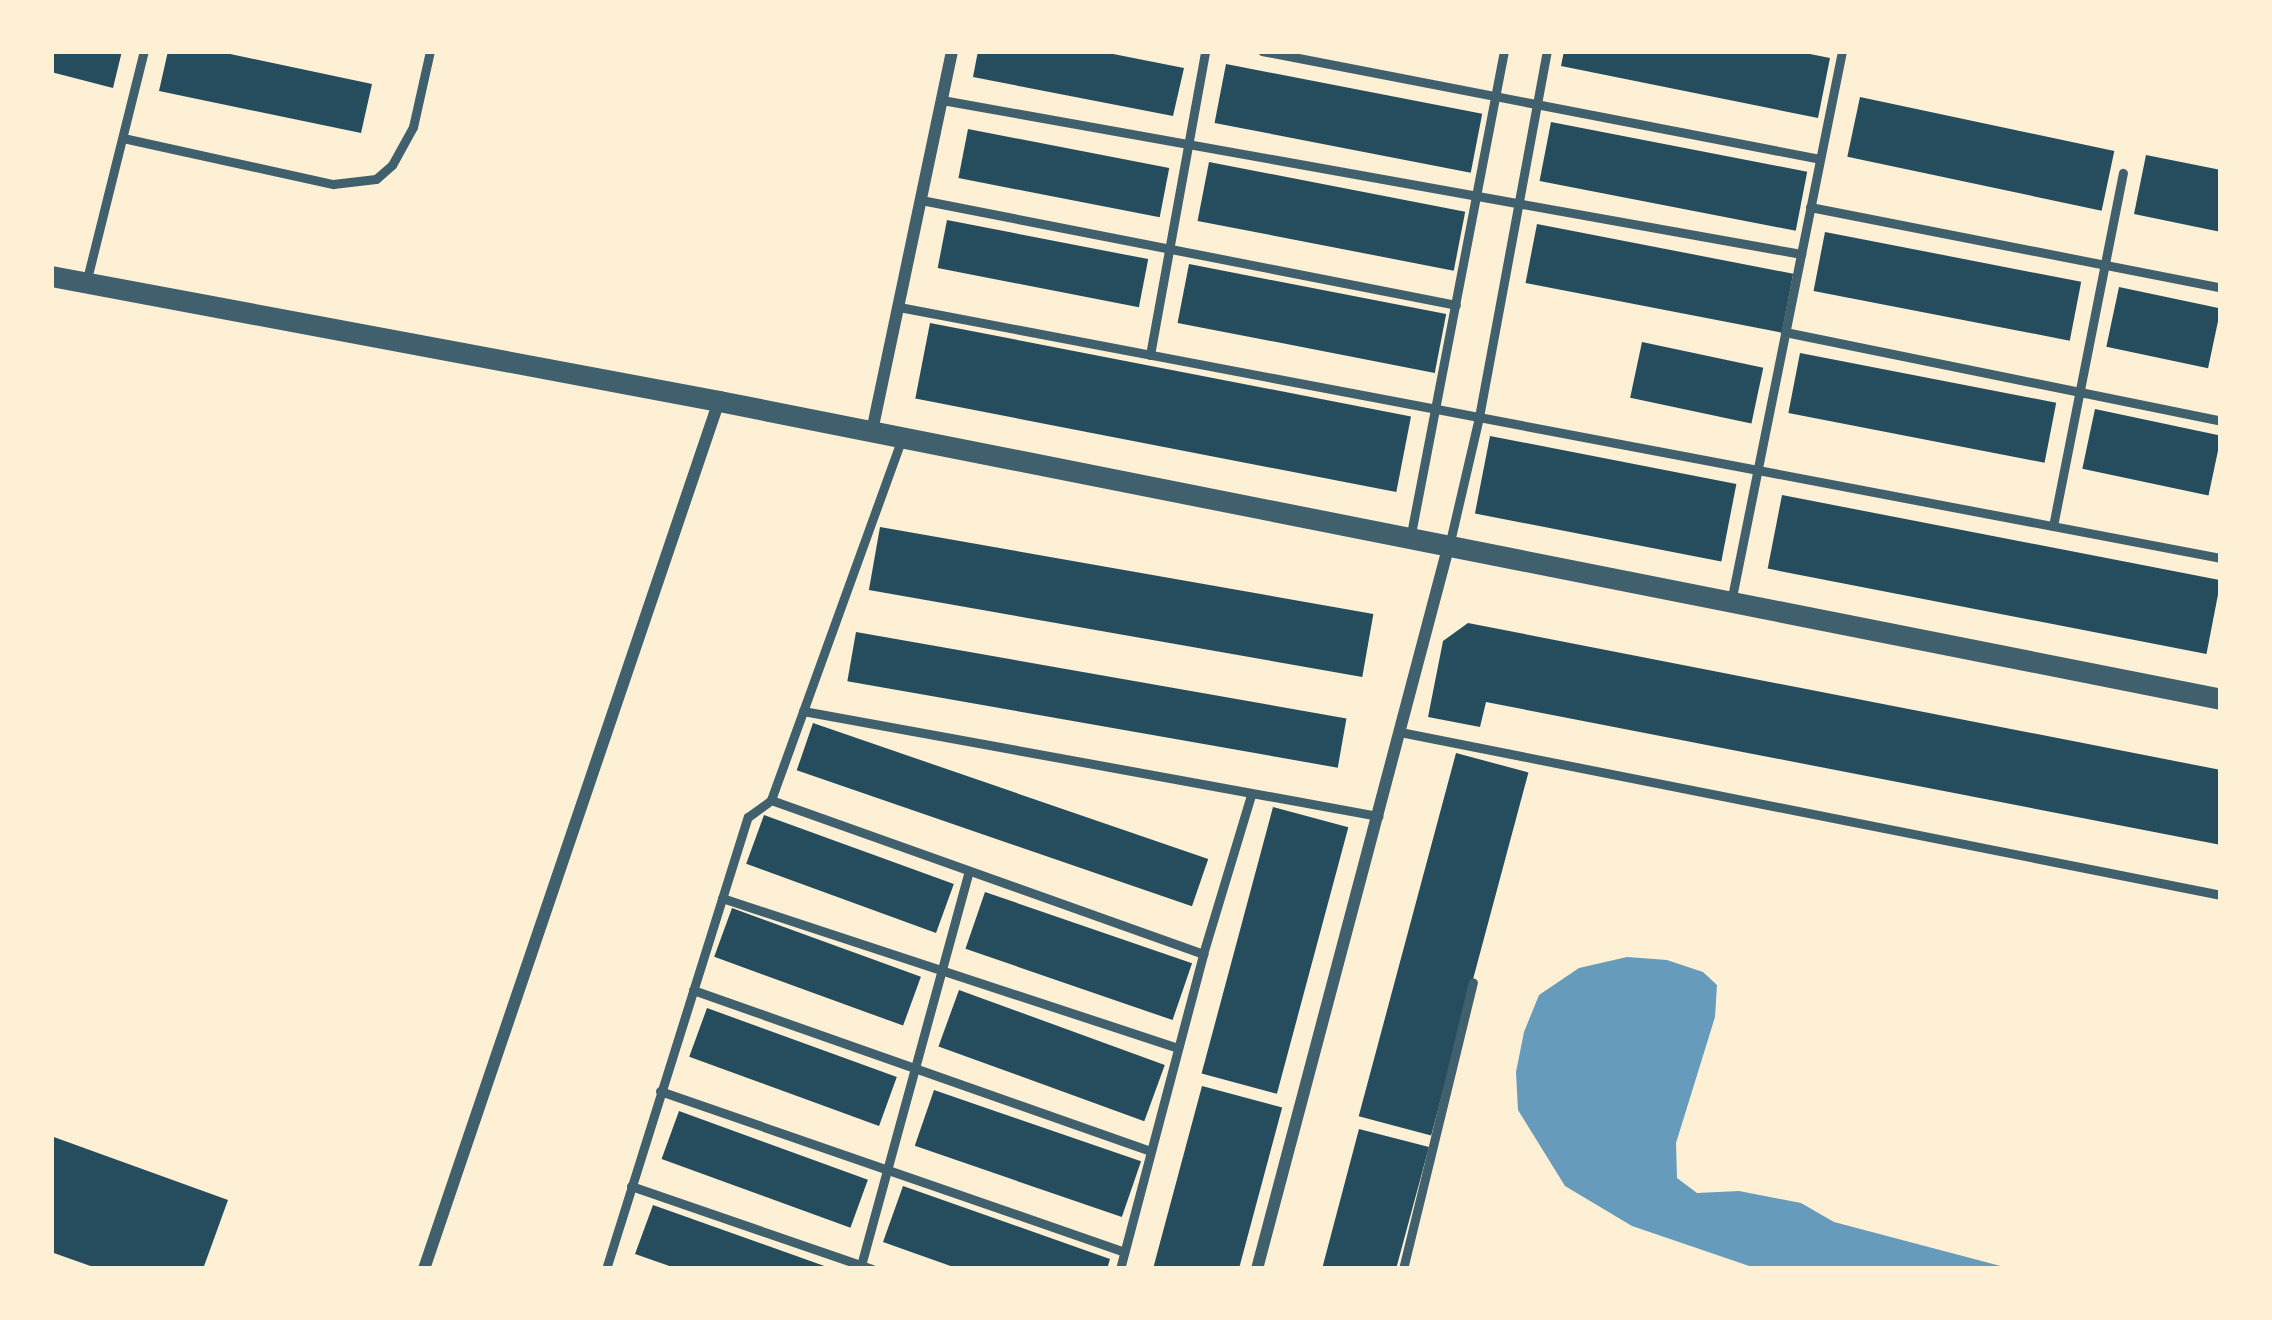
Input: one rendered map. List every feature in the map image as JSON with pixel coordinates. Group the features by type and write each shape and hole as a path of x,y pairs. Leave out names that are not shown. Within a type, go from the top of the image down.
{"street":[{"path":"872,431 952,51"},
{"path":"51,276 719,401 2221,699"},
{"path":"424,1269 719,401"},
{"path":"1258,1269 1448,548"}],"lane":[{"path":"86,283 144,51"},
{"path":"123,137 333,184 376,178 392,165 413,127 430,51"},
{"path":"1150,355 1204,51"},
{"path":"1262,51 1820,159"},
{"path":"1410,539 1504,51"},
{"path":"1448,548 1479,417 1547,51"},
{"path":"1731,602 1842,51"},
{"path":"942,100 1801,254"},
{"path":"2053,526 2123,173"},
{"path":"921,200 1456,305"},
{"path":"1810,207 2221,288"},
{"path":"898,308 2221,558"},
{"path":"1785,332 2221,421"},
{"path":"606,1269 748,817 771,800 902,438"},
{"path":"802,711 1378,816"},
{"path":"1400,733 2221,896"},
{"path":"1120,1269 1203,954 1251,795"},
{"path":"771,800 1203,954"},
{"path":"631,1186 864,1268 968,874"},
{"path":"722,898 1178,1048"},
{"path":"1403,1269 1473,982"},
{"path":"693,989 1151,1151"},
{"path":"660,1091 1124,1252"}],"water":[{"path":"1627,957 1667,960 1703,972 1717,985 1715,1017 1676,1143 1677,1178 1697,1193 1739,1191 1801,1203 1834,1222 2012,1269 1758,1269 1632,1226 1565,1186 1518,1110 1516,1072 1524,1032 1539,995 1579,968"}],"building":[{"path":"51,51 122,51 113,88 51,72"},
{"path":"168,51 216,51 372,84 361,133 159,91"},
{"path":"978,51 1098,51 1184,68 1173,116 973,77"},
{"path":"1564,51 1795,51 1830,58 1818,118 1561,66"},
{"path":"1226,64 1482,114 1471,173 1215,123"},
{"path":"1860,97 2114,151 2102,211 1847,157"},
{"path":"1551,122 1807,172 1796,231 1540,181"},
{"path":"968,129 1169,168 1160,217 958,178"},
{"path":"2146,155 2221,170 2221,232 2134,214"},
{"path":"1209,162 1465,212 1454,271 1198,221"},
{"path":"947,220 1148,259 1139,307 938,268"},
{"path":"1537,224 1793,274 1782,333 1526,283"},
{"path":"1825,232 2081,282 2070,341 1814,291"},
{"path":"1189,264 1446,314 1435,373 1178,323"},
{"path":"2119,287 2221,309 2208,368 2106,347"},
{"path":"930,323 1411,416 1396,492 915,399"},
{"path":"1642,342 1763,368 1751,424 1630,398"},
{"path":"1800,353 2056,403 2045,463 1788,413"},
{"path":"2095,409 2221,436 2208,495 2082,469"},
{"path":"1490,436 1736,484 1721,561 1475,514"},
{"path":"1782,495 2221,580 2206,654 1768,569"},
{"path":"880,527 1373,614 1362,677 869,590"},
{"path":"1468,623 2221,770 2221,845 1486,702 1480,727 1428,717 1443,641"},
{"path":"856,632 1346,718 1338,768 847,681"},
{"path":"813,723 1208,859 1192,906 797,770"},
{"path":"1456,753 1528,772 1431,1136 1359,1116"},
{"path":"1273,807 1348,827 1277,1094 1202,1074"},
{"path":"764,815 954,884 936,933 746,864"},
{"path":"985,892 1192,963 1173,1020 965,949"},
{"path":"732,908 921,977 903,1026 714,957"},
{"path":"959,990 1165,1065 1144,1121 938,1046"},
{"path":"707,1008 897,1077 879,1126 689,1057"},
{"path":"1202,1086 1282,1107 1239,1269 1153,1269"},
{"path":"934,1090 1141,1161 1122,1217 915,1146"},
{"path":"679,1111 868,1180 850,1228 662,1159"},
{"path":"1359,1129 1429,1147 1396,1269 1322,1269"},
{"path":"51,1136 228,1200 203,1269 99,1269 51,1252"},
{"path":"903,1186 1110,1259 1107,1269 959,1269 883,1242"},
{"path":"653,1205 830,1269 678,1269 635,1254"}]}
